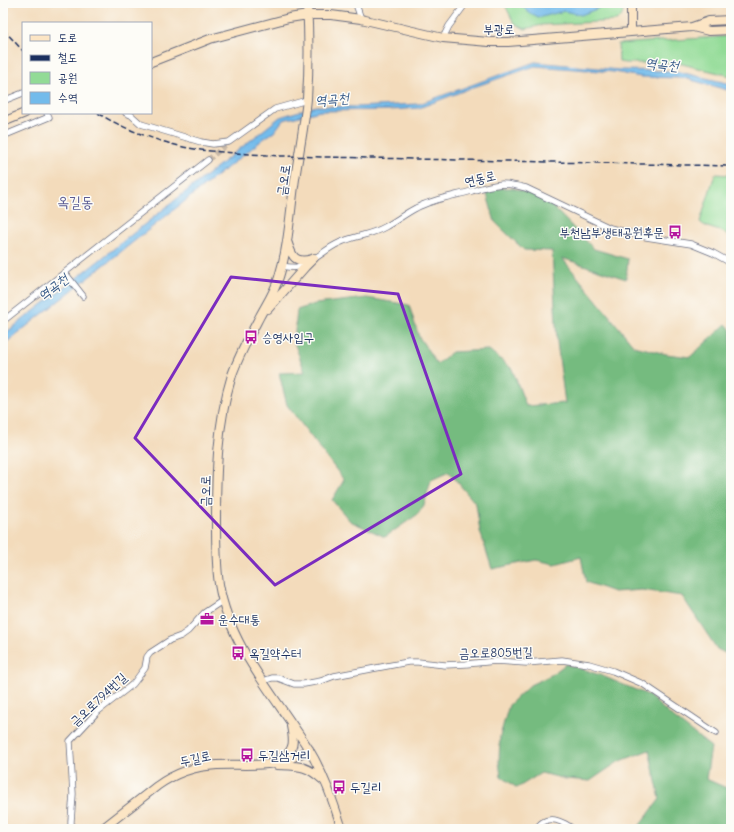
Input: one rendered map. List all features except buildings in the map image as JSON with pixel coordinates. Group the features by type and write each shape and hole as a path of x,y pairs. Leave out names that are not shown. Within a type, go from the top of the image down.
{"main road":[{"path":"306,101 308,80 307,3"},
{"path":"631,3 631,31"},
{"name":"부광로","path":"152,62 210,39 271,22 308,15 331,15 361,19 443,38 508,42 692,27 709,21 731,20"},
{"name":"부광로","path":"692,27 709,31 731,30"},
{"name":"금오로","path":"306,101 302,137 282,266 275,288 240,355 232,376 222,415 217,465 216,544 219,583 222,601 228,618 248,658 309,749 320,769 334,802 342,829"},
{"path":"3,122 23,114"},
{"path":"287,240 295,258 304,261 314,258"},
{"path":"257,322 287,286 314,258"},
{"path":"275,762 288,755 293,746 293,735 290,721"},
{"name":"두길로","path":"102,829 166,779 175,775 207,766 254,765 275,762 291,758 309,749"},
{"path":"254,765 305,767 326,782"}],"street":[{"path":"355,3 361,19"},
{"path":"443,38 449,26 466,3"},
{"path":"3,101 22,93"},
{"path":"128,114 142,124 201,142 213,144 229,142 275,109 306,101"},
{"path":"3,136 49,117 48,114"},
{"path":"3,321 208,160"},
{"name":"연동로","path":"282,266 297,267 340,243 385,228 417,207 444,198 502,184 526,188 610,228 646,237 691,244 713,253 731,264"},
{"path":"65,273 83,296"},
{"name":"금오로794번길","path":"71,829 73,794 70,741 97,712 133,684 145,668 147,657 150,653 170,640 181,636 188,631 204,613 222,601"},
{"name":"금오로805번길","path":"263,681 278,678 294,684 304,684 321,681 334,676 408,662 445,665 496,661 526,663 562,660 589,664 613,671 643,684 716,733"},
{"path":"536,829 543,822 551,820 562,823 573,829"}],"highlighted area":[{"path":"231,277 398,294 461,474 275,585 135,438"}],"green space":[{"path":"504,3 623,3 623,11 622,16 616,21 542,25 525,29 514,23"},
{"path":"731,36 731,76 678,63 619,62 618,44"},
{"path":"715,174 731,175 731,237 723,232 707,227 700,222"},
{"path":"501,188 513,188 529,193 550,204 594,249 628,259 626,279 562,258 634,346 666,354 690,357 726,324 731,330 731,656 717,649 682,596 642,590 614,592 586,582 581,557 555,564 536,560 492,569 480,531 476,504 449,472 431,480 424,505 418,514 385,537 350,521 332,500 344,480 287,405 279,373 305,372 294,342 297,310 315,304 367,298 409,305 419,337 437,364 452,352 489,350 512,369 526,406 565,403 557,342 552,251 524,250 495,222 486,191"},
{"path":"566,664 600,675 648,695 669,714 711,747 706,779 731,790 731,829 637,829 660,799 649,750 618,762 590,781 566,779 541,773 517,788 501,776 499,762 500,736 509,705 530,685 551,675"}],"water":[{"path":"520,3 604,3 599,8 581,15 564,11 538,18 528,12"},
{"path":"535,62 619,70 675,71 731,84 731,91 684,78 641,77 614,72 535,66 419,108 320,111 283,120 274,132 3,345 3,335 280,117 316,106 356,107 419,104"}],"tunnel":[{"path":"208,160 229,142"}],"railway":[{"path":"3,29 22,50"},
{"path":"100,114 134,131 161,141 188,148 221,152 280,156 731,166"}],"place":[{"name":"부천남부생태공원후문","path":"675,232"},
{"name":"승영사입구","path":"251,337"},
{"name":"운수대통","path":"207,619"},
{"name":"옥길약수터","path":"238,653"},
{"name":"두길삼거리","path":"247,755"},
{"name":"두길리","path":"339,787"}],"district":[{"name":"옥길동","path":"75,202"}],"water label":[{"name":"역곡천","path":"662,64"},
{"name":"역곡천","path":"332,99"},
{"name":"역곡천","path":"53,287"}]}
